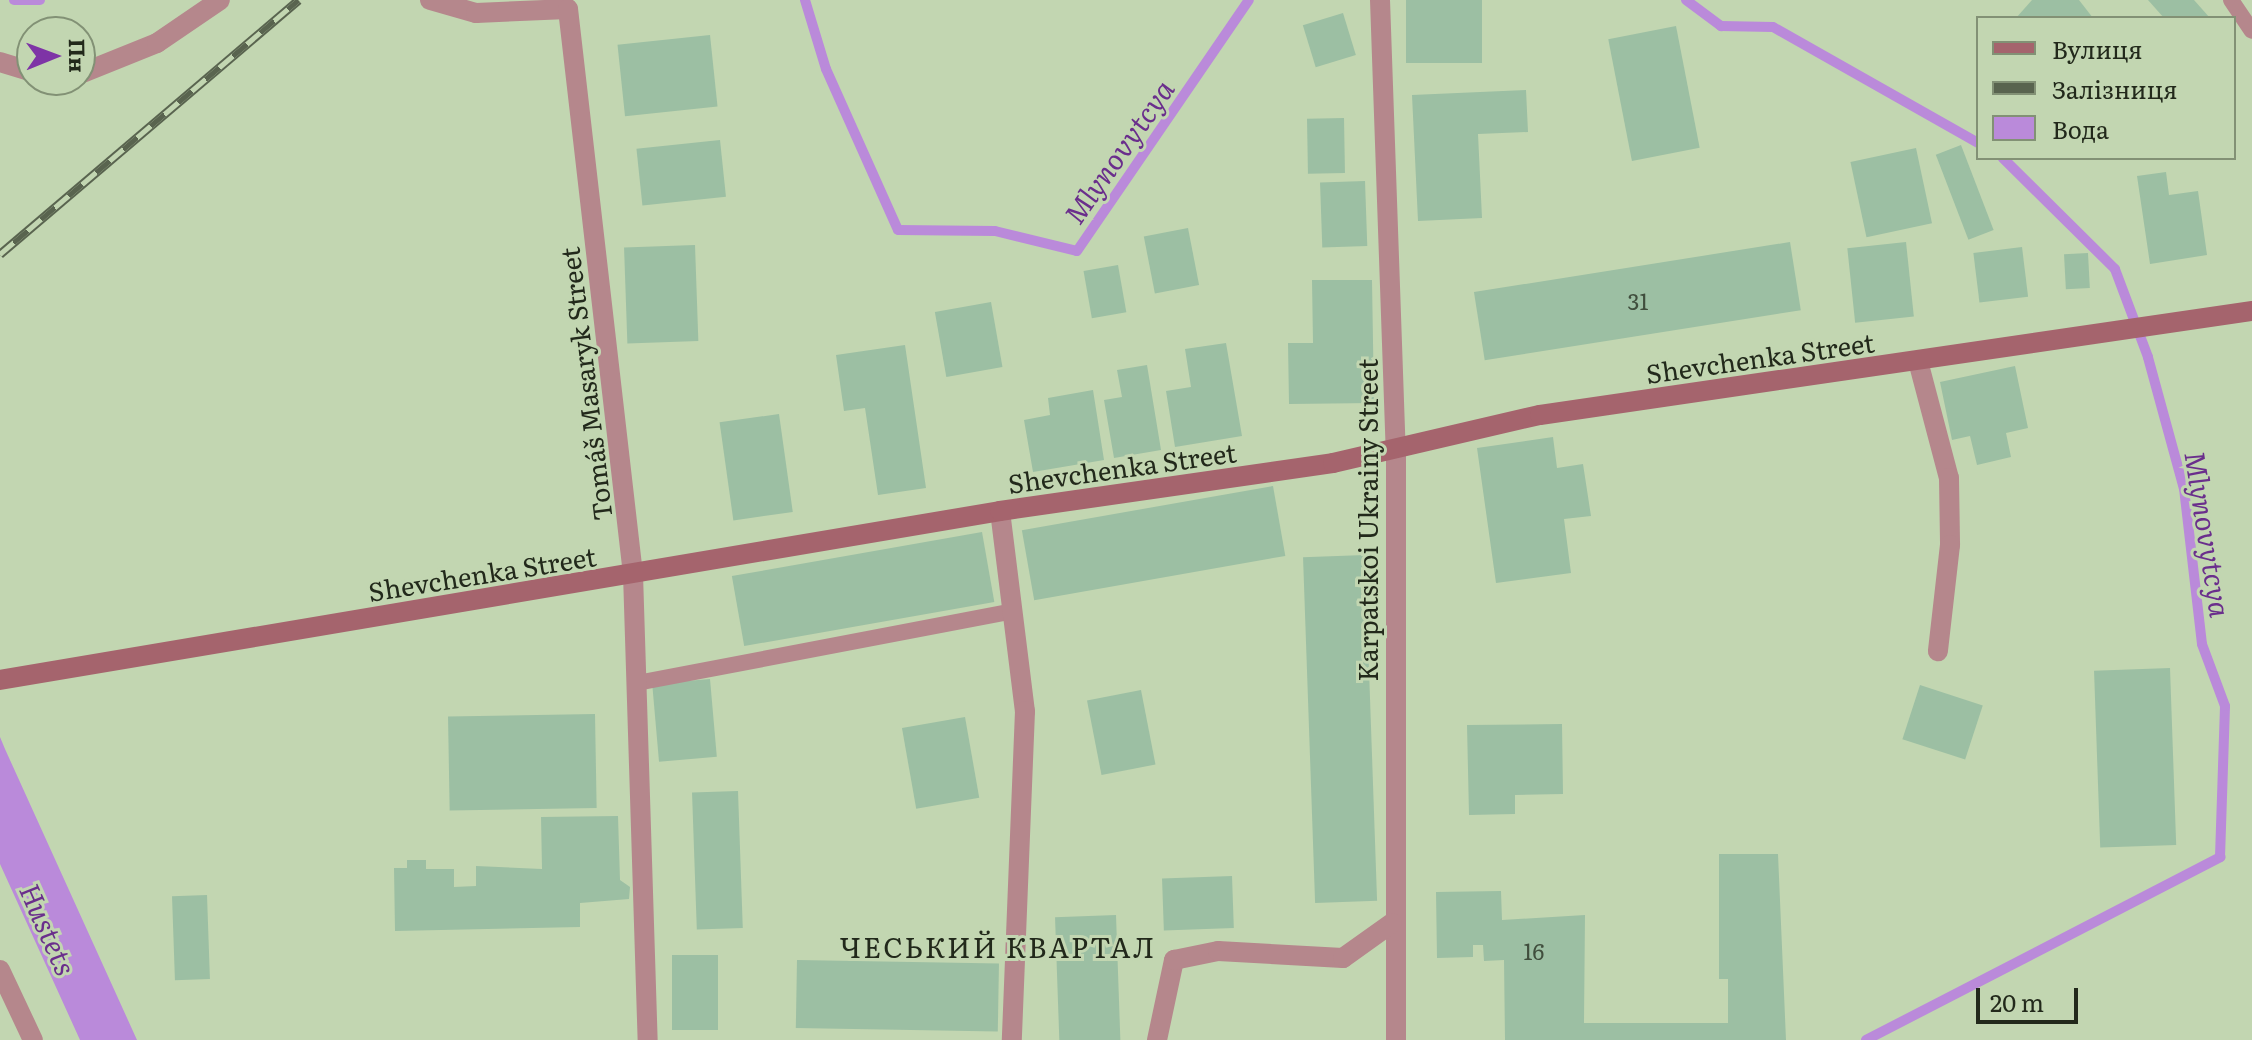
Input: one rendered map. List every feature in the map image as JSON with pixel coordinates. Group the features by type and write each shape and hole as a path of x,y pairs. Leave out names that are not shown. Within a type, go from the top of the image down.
{"main road":[{"name":"Shevchenka Street","path":"0,680 1000,511 1396,450 1509,421 2252,311"}],"street":[{"path":"96,68 157,43 220,0"},
{"name":"Tomáš Masaryk Street","path":"430,0 476,13 569,5 633,574 648,1040"},
{"name":"Karpatskoi Ukrainy Street","path":"1380,0 1396,450 1392,923 1396,1040"},
{"path":"1918,361 1949,478 1950,545 1938,651"},
{"path":"1000,511 1009,612 1025,711 1012,1040"},
{"path":"1157,1040 1174,960 1218,951 1343,958 1392,923"},
{"path":"0,970 33,1040"}],"lane":[{"path":"2231,0 2252,31"},
{"path":"637,683 1009,612"}],"water":[{"name":"Hustets","path":"0,737 137,1040 80,1040 0,864"}],"building":[{"path":"1406,0 1482,0 1482,63 1406,63"},
{"path":"2032,0 2079,0 2091,16 2018,16"},
{"path":"2148,0 2194,0 2208,16 2162,16"},
{"path":"1343,13 1356,55 1316,67 1303,25"},
{"path":"1676,26 1700,148 1632,161 1608,39"},
{"path":"710,35 718,107 625,116 618,45"},
{"path":"1526,90 1528,132 1478,134 1482,218 1418,221 1412,95"},
{"path":"1344,118 1345,173 1308,174 1307,119"},
{"path":"720,140 726,197 642,205 636,149"},
{"path":"1961,145 1994,230 1968,240 1936,155"},
{"path":"1916,148 1932,223 1866,237 1850,162"},
{"path":"2166,172 2169,195 2198,191 2207,255 2150,264 2137,176"},
{"path":"1365,181 1367,246 1322,248 1320,183"},
{"path":"1188,228 1199,285 1155,294 1144,237"},
{"path":"1790,242 1801,310 1485,360 1474,292"},
{"path":"1906,242 1914,317 1855,323 1847,248"},
{"path":"695,245 698,341 627,343 624,247"},
{"path":"2022,247 2028,297 1979,303 1973,253"},
{"path":"2088,253 2090,288 2066,289 2064,254"},
{"path":"1118,265 1126,312 1092,318 1084,271"},
{"path":"1312,280 1372,280 1374,403 1289,404 1288,343 1313,343"},
{"path":"991,302 1002,367 946,377 935,312"},
{"path":"1226,343 1242,436 1175,447 1166,391 1191,387 1185,349"},
{"path":"905,345 926,488 878,495 865,408 844,411 836,355"},
{"path":"1147,365 1161,450 1114,458 1104,400 1122,397 1117,370"},
{"path":"2015,366 2028,428 2006,433 2011,457 1977,465 1970,436 1952,440 1940,382"},
{"path":"1093,390 1104,460 1033,472 1024,420 1050,415 1048,398"},
{"path":"779,414 793,512 733,520 720,422"},
{"path":"1553,437 1557,468 1583,464 1591,516 1564,519 1571,573 1496,583 1477,448"},
{"path":"1273,486 1285,556 1034,600 1022,530"},
{"path":"982,532 994,602 744,646 732,576"},
{"path":"1365,555 1377,901 1315,903 1303,557"},
{"path":"2170,668 2176,845 2100,848 2094,671"},
{"path":"710,679 717,757 659,762 652,684"},
{"path":"1920,685 1983,705 1965,760 1902,739"},
{"path":"1141,690 1156,765 1102,775 1087,700"},
{"path":"595,714 597,808 450,811 448,717"},
{"path":"965,717 979,798 916,809 902,728"},
{"path":"1562,724 1563,794 1515,795 1515,814 1469,815 1467,725"},
{"path":"738,791 743,928 697,930 692,793"},
{"path":"618,816 620,880 630,887 629,899 580,903 580,927 395,931 394,868 407,868 407,860 426,860 426,869 454,869 454,887 476,886 476,866 542,869 541,817"},
{"path":"1719,854 1778,854 1786,1040 1505,1040 1504,960 1484,961 1483,945 1473,945 1473,957 1437,958 1436,892 1501,891 1502,920 1585,915 1584,1023 1728,1023 1728,979 1719,979"},
{"path":"1232,876 1234,928 1164,930 1162,878"},
{"path":"207,895 210,979 175,980 172,896"},
{"path":"1116,915 1120,1040 1059,1040 1055,917"},
{"path":"672,955 718,955 718,1030 672,1030"},
{"path":"797,960 999,964 998,1032 796,1028"}],"waterway":[{"name":"Mlynovytcya","path":"14,0 40,0"},
{"name":"Mlynovytcya","path":"805,0 826,69 898,230 995,231 1077,251 1249,0"},
{"name":"Mlynovytcya","path":"1686,0 1721,26 1773,27 1976,142"},
{"name":"Mlynovytcya","path":"1866,1040 2220,857 2225,706 2202,644 2184,489 2148,357 2115,269 2005,160"}],"railway":[{"path":"0,254 298,0"}],"district":[{"name":"ЧЕСЬКИЙ КВАРТАЛ","path":"998,946"}]}
